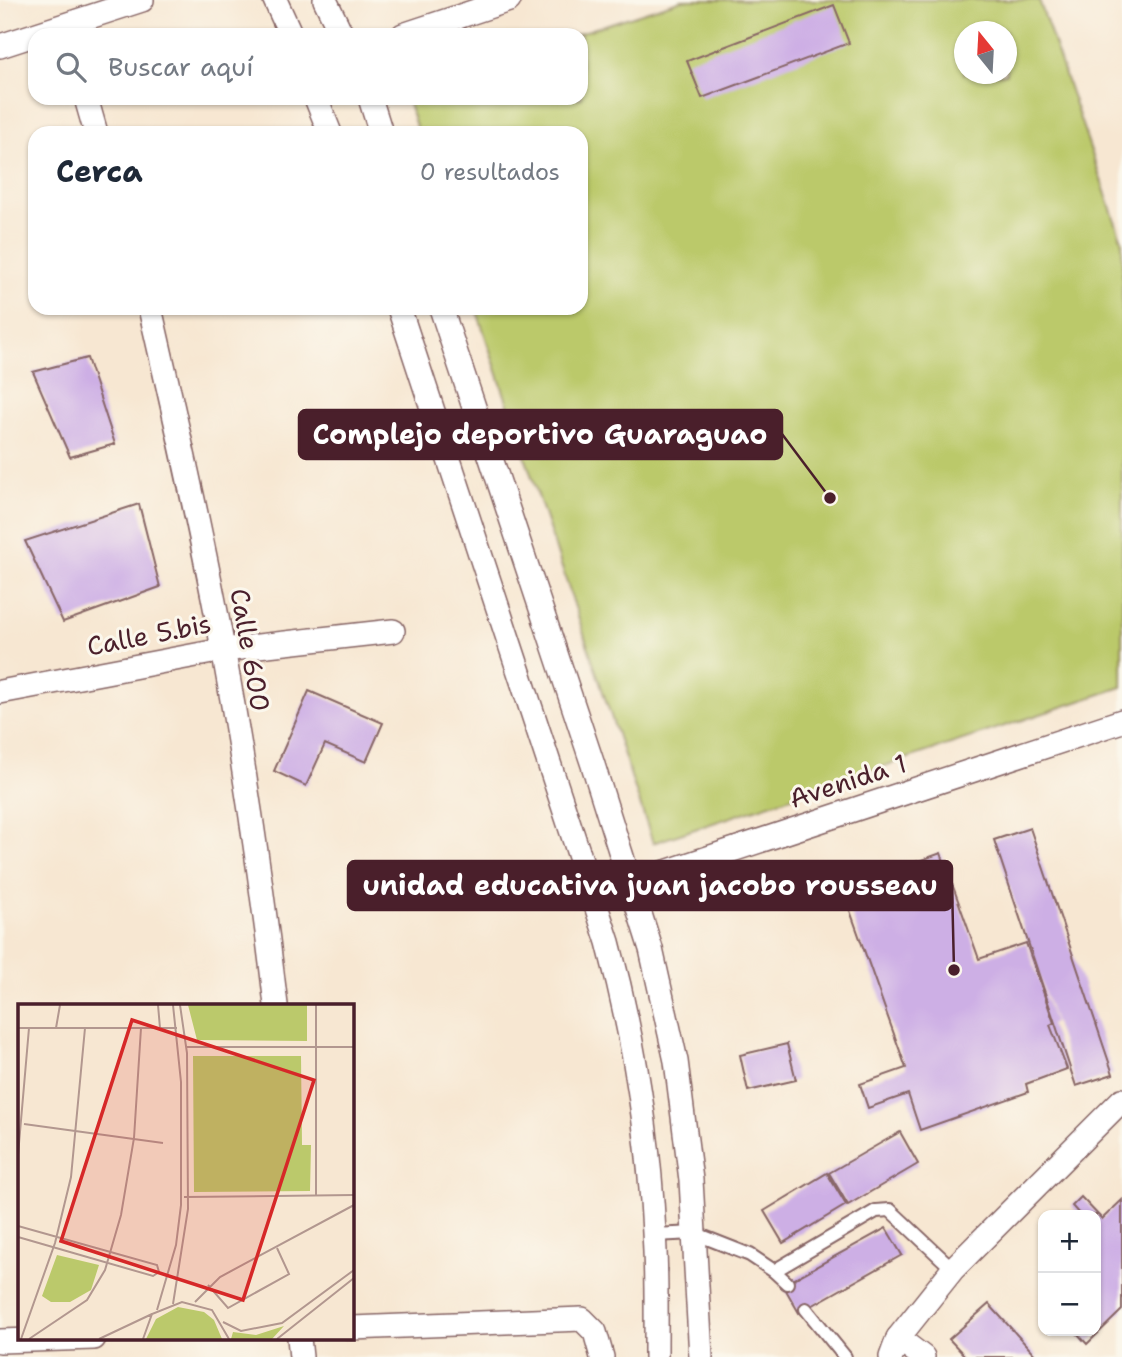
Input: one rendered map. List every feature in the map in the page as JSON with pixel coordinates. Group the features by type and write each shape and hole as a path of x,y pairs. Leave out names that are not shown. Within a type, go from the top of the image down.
{"street":[{"path":"70,28 142,0"},
{"path":"275,0 288,28"},
{"path":"325,0 339,28"},
{"path":"424,28 509,0"},
{"path":"0,46 28,39"},
{"path":"88,105 94,126"},
{"path":"319,105 327,126"},
{"path":"372,105 379,126"},
{"name":"Calle 600","path":"152,315 183,451 223,650 258,859 276,1004"},
{"path":"400,315 608,942 630,1029 650,1173 655,1235 656,1357"},
{"path":"443,315 589,752 651,949 676,1061 691,1180 701,1357"},
{"name":"Calle 5.bis","path":"0,692 223,650 393,631"},
{"name":"Avenida 1","path":"593,896 1122,721"},
{"path":"923,1357 895,1347 953,1269 1122,1100"},
{"path":"354,1328 582,1320 595,1332 602,1357"},
{"path":"0,1341 31,1340"}],"lane":[{"path":"774,1270 876,1211 890,1210 953,1269"},
{"path":"655,1235 694,1233 750,1255 774,1270 787,1283"},
{"path":"806,1309 845,1357"}],"green space":[{"path":"682,0 1039,0 1122,241 1122,687 653,843 478,315 588,315 588,126 416,126 409,105 588,105 588,30"}],"building":[{"path":"834,5 849,43 702,98 687,61"},
{"path":"87,358 115,444 70,457 33,372"},
{"path":"139,504 160,587 63,622 25,541"},
{"path":"309,691 383,723 366,762 325,744 306,786 274,771"},
{"path":"1030,828 1113,1074 1076,1086 994,840"},
{"path":"941,853 979,959 1026,943 1054,1023 1050,1025 1067,1069 1026,1084 1028,1092 920,1130 908,1094 868,1108 860,1084 906,1068 842,888"},
{"path":"787,1044 796,1080 748,1091 740,1055"},
{"path":"900,1132 918,1164 848,1205 829,1173"},
{"path":"827,1173 846,1205 783,1243 764,1211"},
{"path":"1081,1197 1093,1210 1076,1210 1072,1206"},
{"path":"1122,1200 1122,1310 1101,1330 1101,1218"},
{"path":"886,1228 902,1255 799,1313 783,1285"},
{"path":"989,1304 1037,1357 966,1357 949,1339"},
{"path":"1080,1336 1095,1336 1087,1344"}],"place":[{"name":"Complejo deportivo Guaraguao","path":"830,498"},
{"name":"unidad educativa juan jacobo rousseau","path":"954,970"}]}
